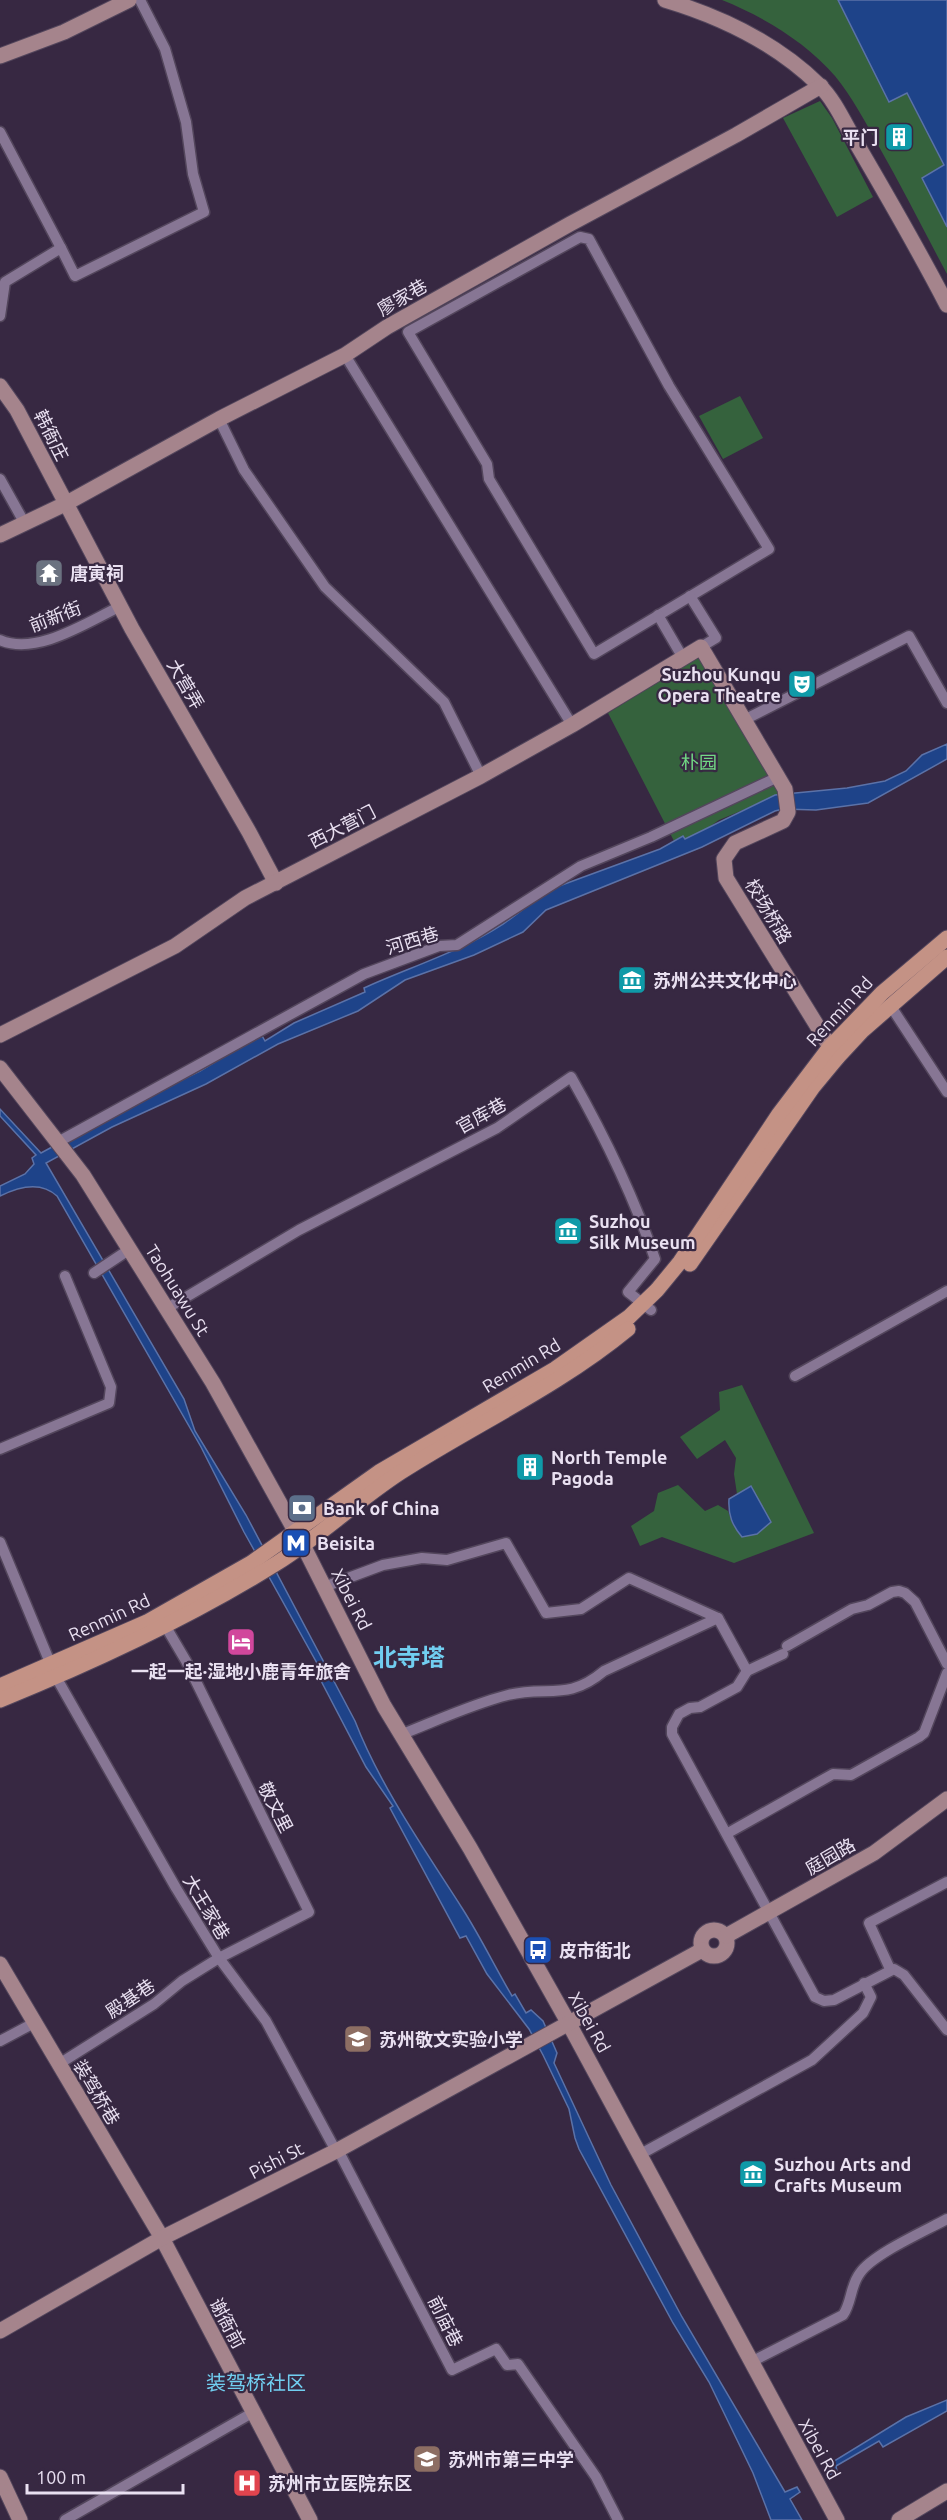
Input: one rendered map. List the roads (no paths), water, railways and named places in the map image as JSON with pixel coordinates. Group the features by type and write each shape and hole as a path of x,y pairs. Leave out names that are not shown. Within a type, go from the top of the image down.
{"main road":[{"name":"Renmin Rd","path":"0,1686 53,1671 166,1627 299,1539 379,1472 555,1369 647,1307 680,1262 779,1114 882,993 947,938"},
{"name":"Renmin Rd","path":"833,1053 947,957"},
{"name":"Renmin Rd","path":"0,1700 255,1568"}],"street":[{"path":"0,56 64,32 129,0"},
{"path":"0,132 75,276 204,212 193,174 186,122 165,49 140,0"},
{"path":"665,0 706,14 747,33 786,56 821,86 909,232 947,305"},
{"name":"廖家巷","path":"0,535 65,504 219,419 345,355 387,327 821,86"},
{"path":"580,237 589,239 669,386 769,549 658,615 594,654 489,479 487,464 408,332 580,237"},
{"path":"0,316 4,282 61,248"},
{"path":"345,355 572,725"},
{"name":"韩衙庄","path":"0,386 17,410 65,504"},
{"path":"219,419 244,470 325,586 444,702 481,776"},
{"path":"0,478 24,522"},
{"name":"大营弄","path":"65,504 132,629 276,883"},
{"path":"690,596 716,638 701,647"},
{"name":"前新街","path":"0,640 25,644 43,642 121,606"},
{"path":"658,615 683,658"},
{"path":"744,720 909,636 947,703"},
{"name":"西大营门","path":"0,1035 175,946 245,898 481,776 572,725 701,647"},
{"name":"校场桥路","path":"701,647 782,783 788,812 783,821 735,843 724,859 726,878 833,1053"},
{"name":"河西巷","path":"61,1146 364,974 439,946 457,945 581,866 782,783"},
{"path":"890,1005 947,1092"},
{"name":"Taohuawu St","path":"0,1068 95,1193 213,1383 299,1539"},
{"name":"官库巷","path":"166,1309 299,1230 497,1128 571,1077 609,1145 639,1212 655,1259 628,1292 647,1307"},
{"path":"94,1273 130,1250"},
{"path":"0,1449 109,1403 111,1388 65,1276"},
{"path":"795,1376 947,1291"},
{"name":"Xibei Rd","path":"299,1539 400,1735 470,1848 568,2022 837,2520"},
{"name":"大王家巷","path":"0,1542 53,1671 176,1888 219,1958 266,2021 337,2151"},
{"path":"324,1587 383,1565 422,1558 447,1560 506,1543 546,1613 581,1609 629,1578 718,1618 747,1671"},
{"path":"947,1664 915,1602 905,1593 892,1592 868,1605 852,1609 747,1671 737,1687 679,1714 672,1727 672,1734 728,1833 768,1914 815,1997 829,2001 890,1969 901,1972 947,2030"},
{"path":"400,1735 510,1694 569,1691 593,1680 604,1671 718,1618"},
{"name":"敬文里","path":"166,1627 186,1661 309,1912 219,1958"},
{"path":"728,1833 833,1774 851,1775 918,1737 924,1732 947,1673"},
{"name":"庭园路","path":"568,2022 702,1950 710,1956 720,1955 727,1947 726,1936 874,1853 947,1799"},
{"path":"890,1969 869,1923 947,1882"},
{"name":"殿基巷","path":"59,2064 154,2004 182,1981 219,1958"},
{"name":"装驾桥巷","path":"0,1964 162,2238"},
{"path":"639,2155 812,2061 863,2013 871,1996 864,1983"},
{"name":"Pishi St","path":"0,2331 162,2238 337,2151 568,2022"},
{"path":"0,2041 34,2023"},
{"name":"前庙巷","path":"337,2151 452,2370 496,2349 507,2365 518,2364 596,2477 618,2520"},
{"path":"751,2362 843,2316 850,2301 854,2282 869,2262 947,2218"},
{"name":"谢衙前","path":"162,2238 252,2414 310,2520"},
{"path":"65,2520 252,2414"},
{"path":"0,2477 20,2520"},
{"path":"899,2520 947,2491"}],"water":[{"path":"838,0 947,0 947,227 922,178 944,165 907,93 889,102"},
{"path":"947,744 947,759 868,803 816,810 783,809 775,811 702,847 546,910 523,932 474,955 405,980 358,1011 278,1044 206,1084 112,1127 46,1163 184,1399 195,1431 246,1515 355,1721 390,1793 469,1919 512,1996 515,1994 526,2013 531,2010 543,2021 557,2053 554,2063 611,2185 682,2317 785,2492 797,2487 800,2492 790,2499 802,2520 771,2520 753,2473 709,2382 673,2323 579,2149 569,2109 529,2029 487,1974 466,1936 460,1938 390,1808 393,1806 366,1767 319,1677 323,1674 244,1532 201,1447 57,1196 44,1188 29,1187 0,1196 0,1186 25,1174 34,1164 32,1158 36,1155 0,1116 0,1109 41,1153 122,1109 200,1071 261,1034 265,1041 294,1023 365,992 364,988 470,943 503,924 551,889 660,849 683,836 685,839 775,795 847,788 885,781 906,771 922,755"},
{"path":"751,1486 771,1522 757,1534 742,1537 731,1520 729,1499"},
{"path":"947,2400 947,2411 883,2447 879,2441 836,2466 837,2471 830,2475 826,2466 906,2417"}],"place":[{"name":"平门","path":"899,137"},
{"name":"唐寅祠","path":"49,573"},
{"name":"Suzhou Kunqu Opera Theatre","path":"802,684"},
{"name":"苏州公共文化中心","path":"632,980"},
{"name":"Suzhou Silk Museum","path":"568,1231"},
{"name":"North Temple Pagoda","path":"530,1467"},
{"name":"Bank of China","path":"302,1508"},
{"name":"Beisita","path":"296,1543"},
{"name":"一起一起·湿地小鹿青年旅舍","path":"241,1642"},
{"name":"皮市街北","path":"538,1950"},
{"name":"苏州敬文实验小学","path":"358,2039"},
{"name":"Suzhou Arts and Crafts Museum","path":"753,2174"},
{"name":"苏州市第三中学","path":"427,2459"},
{"name":"苏州市立医院东区","path":"247,2483"}],"district":[{"name":"北寺塔","path":"409,1657"},
{"name":"装驾桥社区","path":"256,2382"}],"park label":[{"name":"朴园","path":"699,762"}]}
